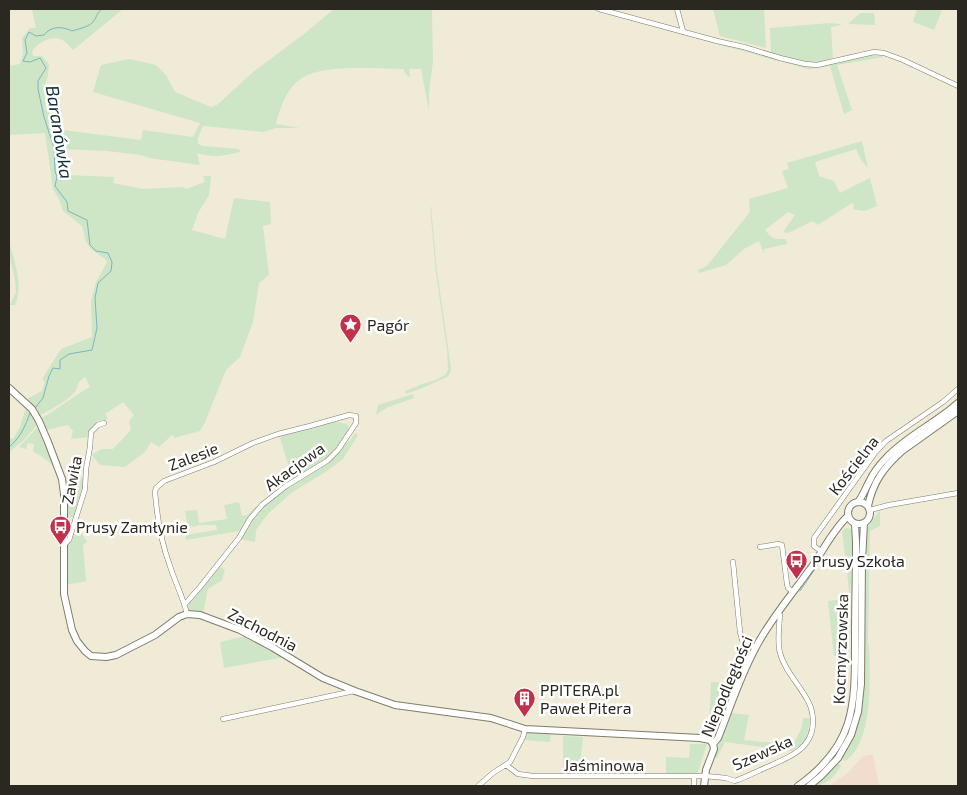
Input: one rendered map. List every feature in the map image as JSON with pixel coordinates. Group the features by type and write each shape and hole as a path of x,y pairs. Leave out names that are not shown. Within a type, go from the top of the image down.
{"street":[{"path":"599,9 810,65 881,52 903,60 958,86"},
{"path":"677,9 683,31"},
{"path":"9,388 33,411 48,442 62,479 64,494 64,594 69,622 77,641 84,651 95,657 116,655 155,635 187,614 185,604"},
{"name":"Kościelna","path":"822,552 814,546 814,538 875,453 886,441 943,402 958,389"},
{"path":"958,403 906,440 885,458 872,476 858,502 850,506 848,511 852,521 864,523 869,518 872,490 887,466 902,451 958,412"},
{"name":"Zalesie","path":"185,604 166,553 157,516 156,488 164,481 278,434 349,415 356,416"},
{"name":"Akacjowa","path":"185,604 239,538 250,519 262,505 286,486 327,461 338,450 356,423 356,416"},
{"name":"Zawiła","path":"64,545 70,540 85,489 91,432 98,425 104,423"},
{"path":"869,508 958,493"},
{"path":"858,502 864,503 869,508"},
{"name":"Niepodległości","path":"704,786 708,764 714,749 713,744 718,738 747,664 756,647 837,529 852,521"},
{"name":"Kocmyrzowska","path":"798,786 815,773 832,754 840,742 850,717 855,673 856,542 852,521"},
{"name":"Kocmyrzowska","path":"809,786 838,758 851,735 858,712 861,677 864,523"},
{"path":"760,547 782,545 787,584 788,588 793,592"},
{"path":"733,562 740,632 743,643 756,647"},
{"name":"Szewska","path":"705,776 735,781 800,750 810,737 813,719 810,707 788,671 781,655 779,640 780,615 778,613"},
{"name":"Zachodnia","path":"187,614 200,615 240,630 323,678 395,705 491,718 525,729 700,738 710,740 713,744"},
{"path":"224,719 355,691"},
{"path":"478,786 510,762 525,729"},
{"name":"Jaśminowa","path":"506,765 518,774 533,776 705,776"},
{"path":"694,776 694,786"}],"shaded area":[{"path":"873,754 879,786 830,785 848,773 863,756"}],"green space":[{"path":"29,9 123,9 73,50 64,41 51,38 42,42 32,51 33,56 42,56 49,64 44,88 46,109 53,108 52,114 55,129 141,140 143,130 193,137 200,123 93,92 101,65 129,59 156,65 166,75 175,92 211,107 217,105 253,72 334,9 433,9 433,61 429,111 421,69 409,69 410,76 408,77 403,69 334,69 308,75 294,84 287,94 276,124 300,128 276,128 263,132 203,126 198,138 198,144 239,149 240,152 218,156 197,153 200,165 107,151 61,149 59,159 66,175 114,177 113,183 143,189 183,187 186,189 205,182 203,176 211,176 209,195 198,213 192,230 225,239 234,198 270,202 271,224 263,226 269,275 259,283 253,322 240,357 226,370 205,422 200,431 174,438 173,434 159,447 151,442 145,452 125,467 100,465 92,455 101,449 113,449 131,430 129,421 134,415 123,402 105,414 108,419 97,421 98,424 89,437 71,439 73,431 68,425 46,430 42,418 90,387 85,377 80,381 71,396 40,415 27,399 42,391 45,382 42,379 61,349 92,337 91,301 96,282 107,262 91,249 86,242 82,226 63,211 53,189 45,133 9,135 9,66 20,64 23,54 22,38 30,28 36,28 32,10"},
{"path":"589,9 805,65 874,54 884,57 837,65 852,110 844,114 830,66 808,69"},
{"path":"713,9 764,9 766,48 720,36"},
{"path":"917,9 937,9 942,11 934,30 913,22"},
{"path":"860,13 874,13 875,25 848,24"},
{"path":"830,23 842,25 831,27 833,58 816,64 771,54 770,28"},
{"path":"862,141 868,168 861,160 856,149 815,162 819,176 834,181 840,193 870,178 877,206 863,211 853,209 854,205 852,203 818,225 813,221 788,233 783,232 795,215 788,212 765,230 774,238 786,239 787,244 764,249 764,254 759,241 744,249 726,265 699,273 698,270 707,266 749,213 749,199 788,188 782,171 789,169 787,163"},
{"path":"430,207 451,368 447,377 406,394 405,391 436,380 445,375 448,370 436,273"},
{"path":"9,241 19,289 15,305 10,305 16,292 9,255"},
{"path":"413,394 414,398 388,407 376,415 378,405"},
{"path":"26,407 35,419 36,426 23,441 9,452 9,437 13,439 20,427"},
{"path":"332,421 347,424 349,428 342,441 324,461 293,480 279,435"},
{"path":"39,428 60,480 52,465 33,451 34,444 28,443 26,449 19,447"},
{"path":"355,433 358,435 343,459 291,493 268,514 256,530 255,542 240,539 253,518 263,507 286,488 328,462 343,444 350,441"},
{"path":"85,477 84,489 76,516 66,518 65,480"},
{"path":"239,502 242,516 247,515 256,506 257,508 239,531 186,540 185,535 217,530 216,525 199,525 188,528 185,511 197,510 199,523 227,519 224,505"},
{"path":"880,511 880,526 870,531 868,644 870,673 866,724 854,752 845,761 842,756 854,735 864,696 867,528"},
{"path":"846,528 851,529 853,538 849,655 834,656 828,601 850,598 842,531"},
{"path":"80,531 87,542 83,545 86,581 66,585 67,544 71,541 72,536"},
{"path":"219,566 225,570 222,580 208,589 203,613 189,610 189,601"},
{"path":"246,636 285,657 224,668 220,642"},
{"path":"711,682 733,683 715,733 703,733 709,728"},
{"path":"731,713 749,715 744,740 793,745 802,727 803,718 810,718 809,728 804,741 792,751 725,742 717,758 714,757"},
{"path":"527,733 551,734 550,742 524,740"},
{"path":"563,736 583,737 579,773 563,773"},
{"path":"690,744 707,744 697,774 666,774 666,757 689,758"},
{"path":"837,764 841,766 833,777 818,786 814,786 825,777"}],"waterway":[{"name":"Baranówka","path":"35,408 43,398 53,368 60,369 60,360 69,354 92,350 97,328 95,298 98,283 111,271 112,262 108,253 96,251 90,245 87,220 68,211 67,202 55,186 57,177 54,148 44,117 38,89 38,81 46,68 40,58 30,62 23,61 27,53 25,40 29,32 36,36 44,35 50,30 57,28 72,31 85,27 92,23 102,9"},
{"name":"Baranówka","path":"9,447 22,432 30,413"},
{"path":"800,591 815,569"}],"place":[{"name":"Pagór","path":"351,343"},
{"name":"Prusy Zamłynie","path":"60,545"},
{"name":"Prusy Szkoła","path":"796,579"},
{"name":"PPITERA.pl Paweł Pitera","path":"524,717"}]}
